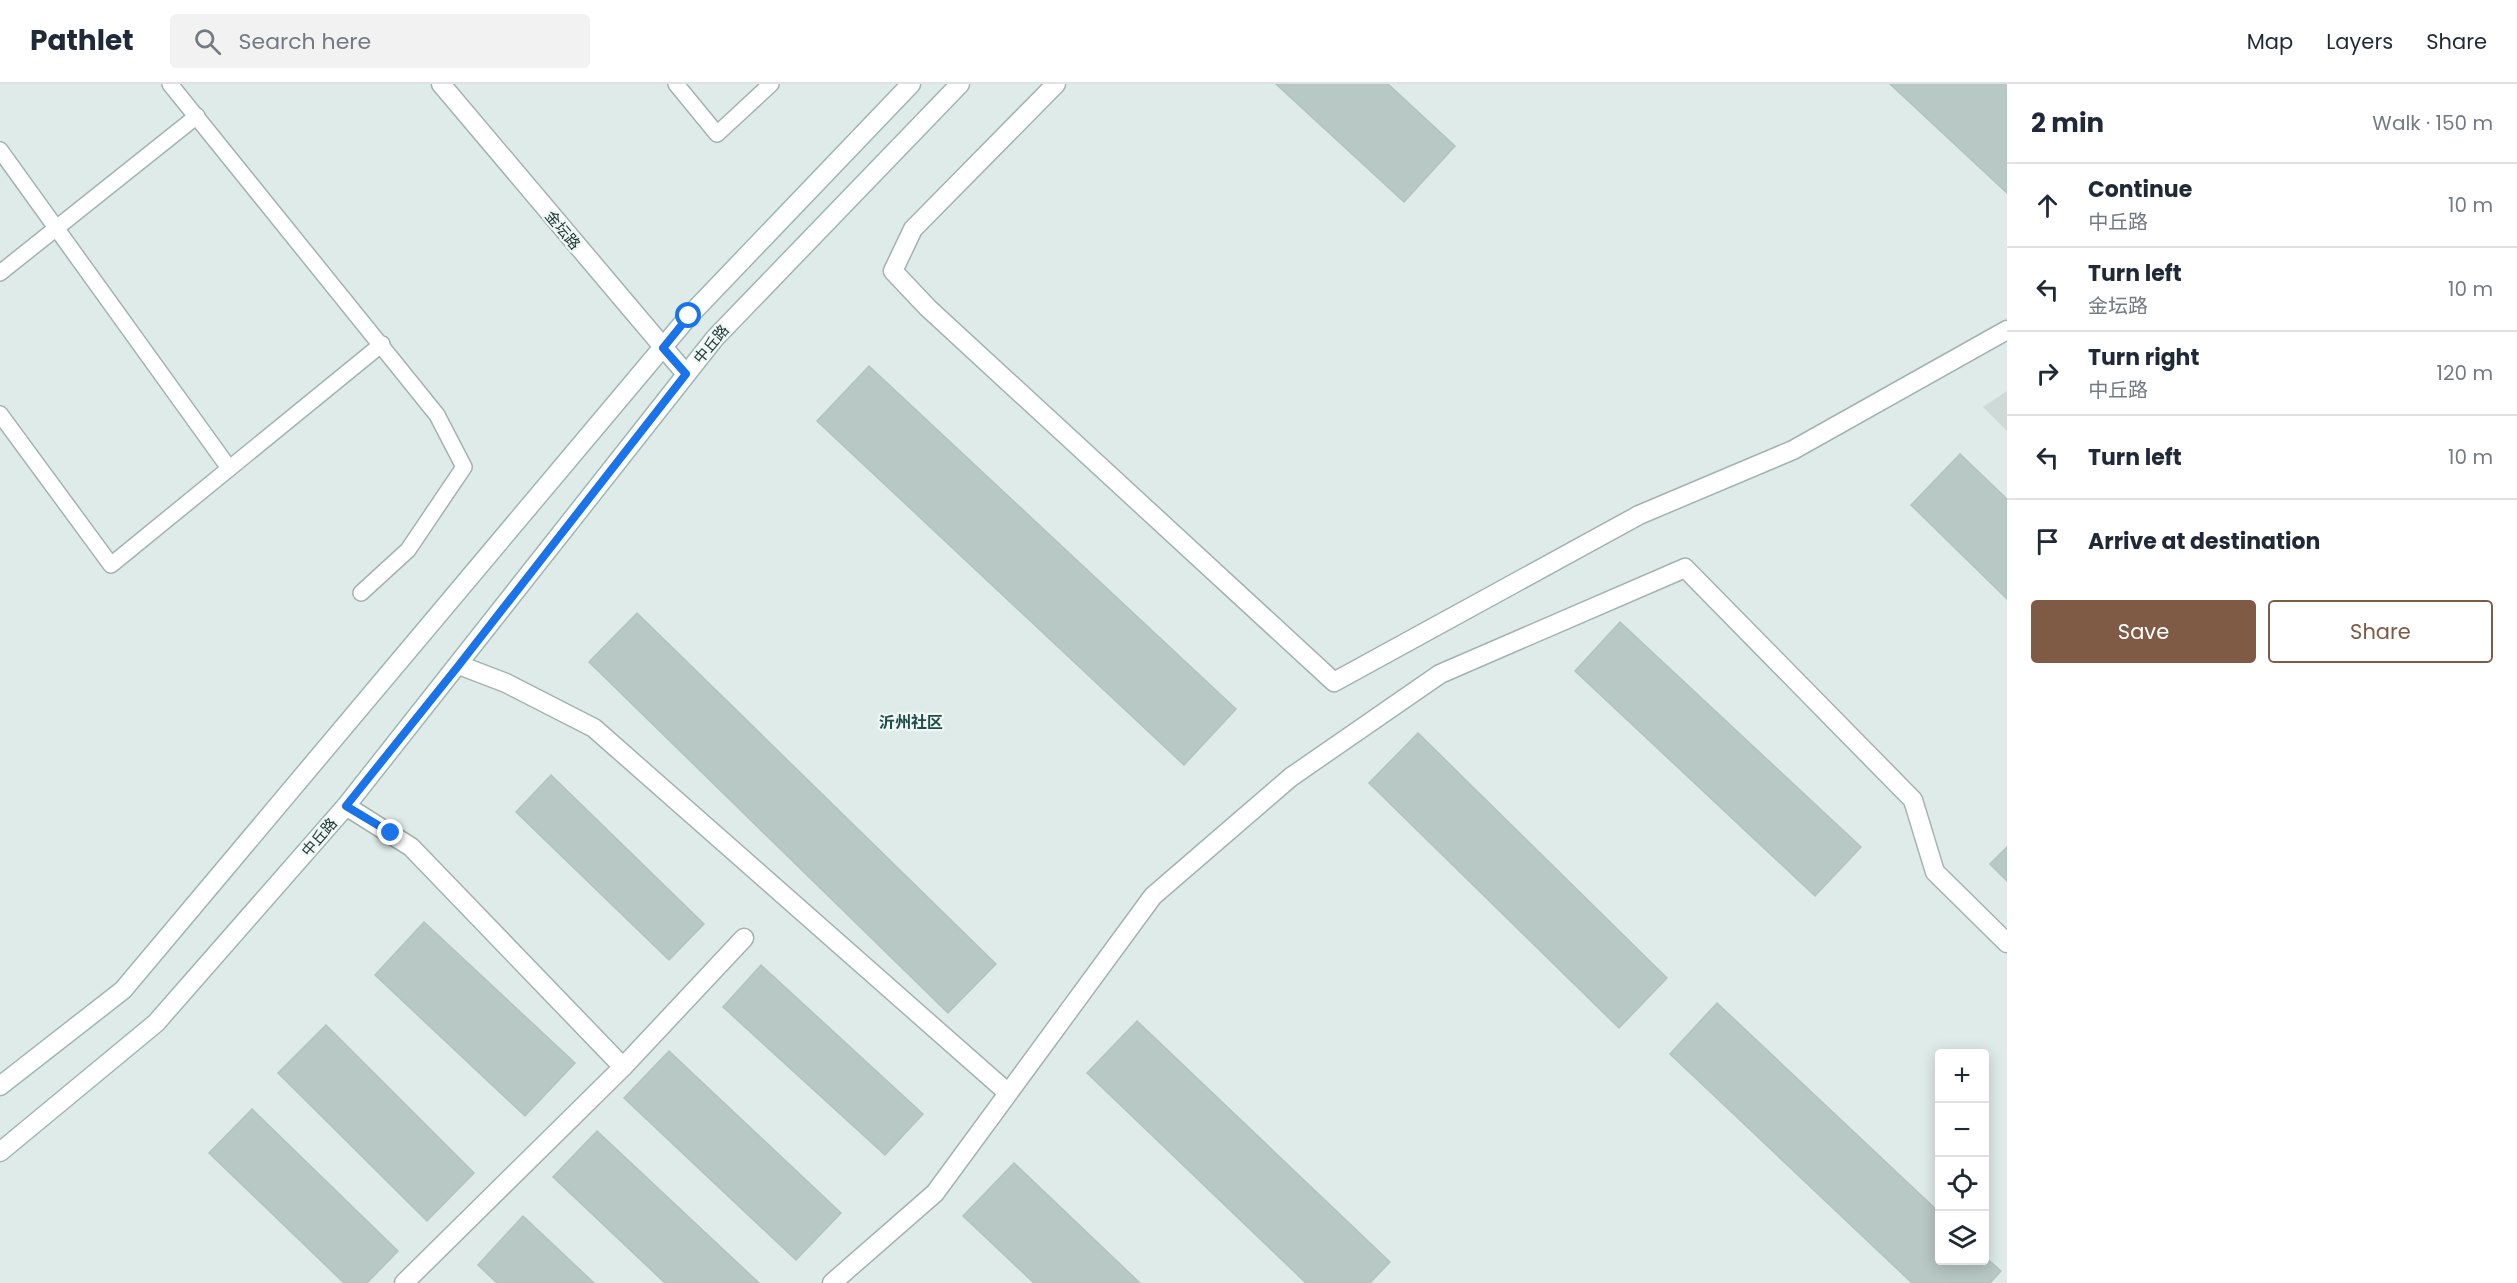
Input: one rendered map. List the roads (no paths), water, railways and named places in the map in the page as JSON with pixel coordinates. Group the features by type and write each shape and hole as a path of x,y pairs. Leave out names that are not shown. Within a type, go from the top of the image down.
{"street":[{"name":"金坛路","path":"441,84 686,374"},
{"path":"0,1086 123,990 689,316 911,84"},
{"name":"中丘路","path":"0,1152 156,1023 346,806 715,338 960,84"},
{"path":"1056,84 913,230 893,271 928,308 1334,682 1639,515 1793,450 2007,330"},
{"path":"832,1283 935,1193 1153,896 1291,777 1440,674 1685,568 1912,800 1935,872 2007,943"},
{"path":"459,665 506,684 594,728 1007,1092"},
{"path":"346,806 411,847 623,1067"},
{"path":"404,1283 623,1067 744,938"}],"lane":[{"path":"170,84 438,415 464,467 408,550 361,593"},
{"path":"676,84 717,134 771,84"},
{"path":"0,273 196,116"},
{"path":"0,150 230,468"},
{"path":"0,414 111,566 382,344"}],"district":[{"name":"沂州社区","path":"911,722"}]}
